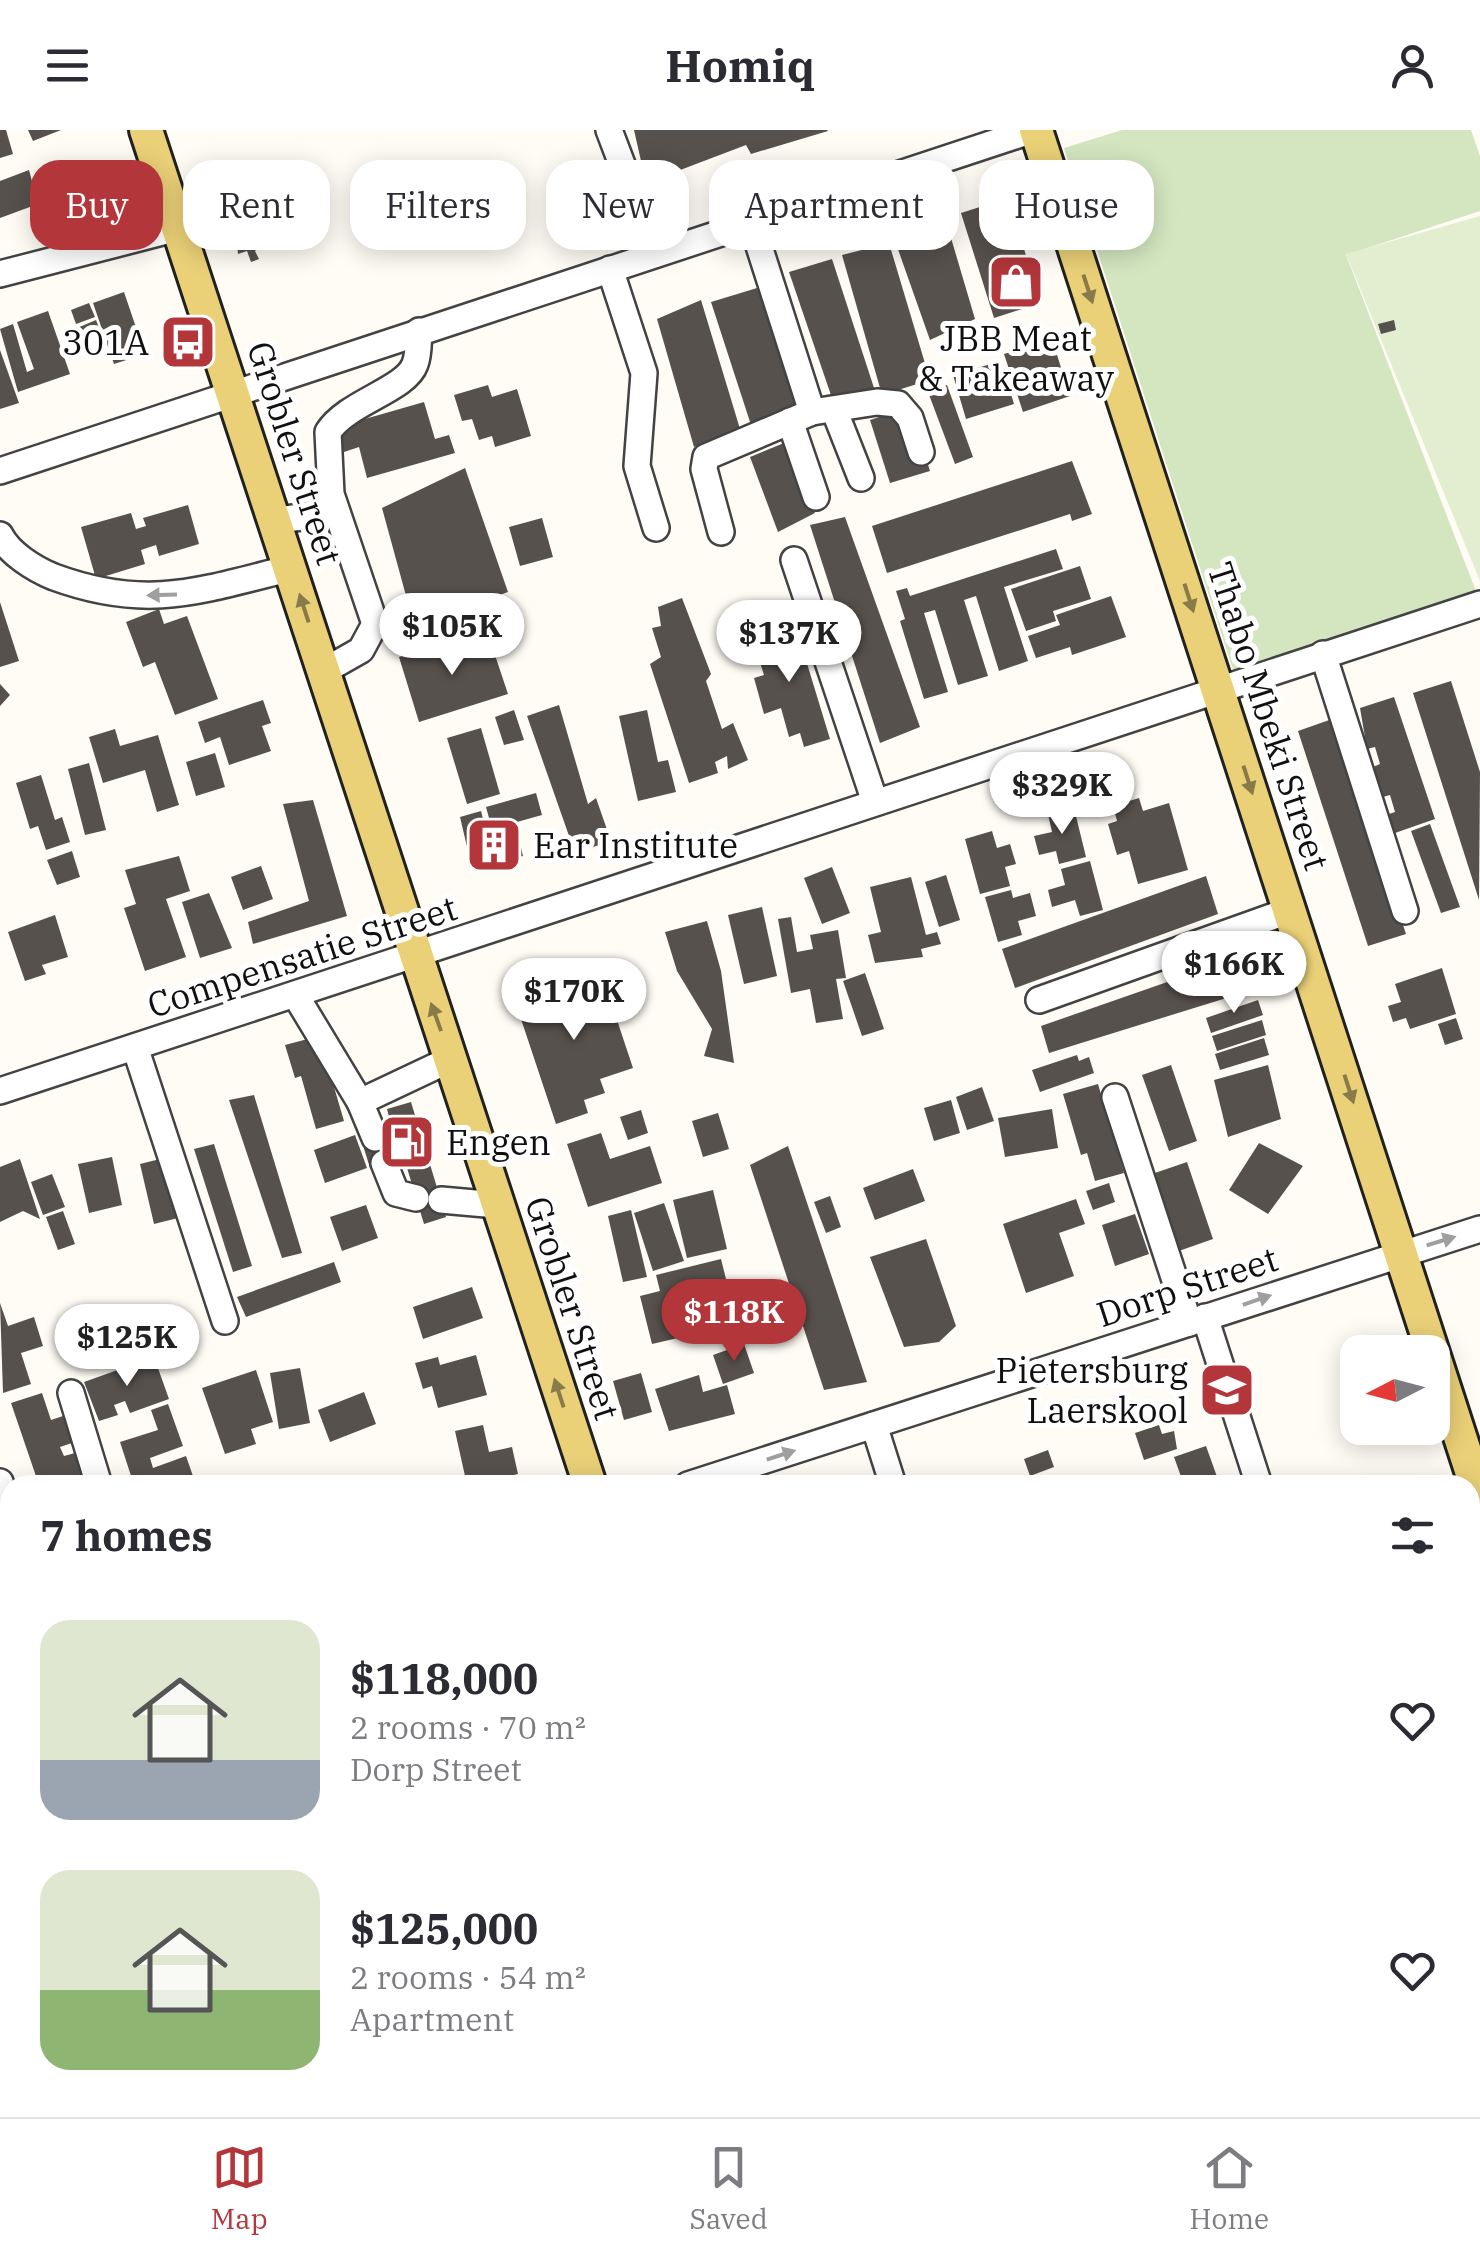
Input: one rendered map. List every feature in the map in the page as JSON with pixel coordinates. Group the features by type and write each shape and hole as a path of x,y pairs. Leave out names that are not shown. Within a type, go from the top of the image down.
{"main road":[{"name":"Grobler Street","path":"146,130 276,520 414,958 587,1475"},
{"name":"Thabo Mbeki Street","path":"1034,130 1473,1475"}],"street":[{"path":"609,130 656,254"},
{"path":"941,160 1034,130"},
{"path":"0,274 178,228"},
{"path":"0,470 709,236"},
{"path":"760,250 812,415 816,497"},
{"path":"610,269 644,374 637,466 656,528"},
{"path":"324,671 360,650 374,624 337,513 328,470 328,432 351,408 409,374 416,364 420,331"},
{"path":"722,532 704,469 706,457 812,415 876,402 898,404 910,418 921,452"},
{"path":"812,415 861,478"},
{"path":"276,520 337,513"},
{"path":"0,535 36,570 102,594 171,596 291,568"},
{"path":"794,560 875,802"},
{"name":"Compensatie Street","path":"0,1090 414,958 1480,604"},
{"path":"1323,654 1405,910"},
{"path":"1039,1000 1290,910"},
{"path":"296,996 360,1102 375,1138"},
{"path":"135,1048 226,1321"},
{"path":"360,1102 450,1059"},
{"path":"1115,1097 1255,1475"},
{"path":"384,1164 396,1193 497,1205"},
{"name":"Dorp Street","path":"719,1475 1480,1229"},
{"path":"72,1393 96,1475"},
{"path":"874,1425 890,1475"}],"green space":[{"path":"1122,130 1471,130 1480,156 1480,211 1346,255 1479,599 1236,679 1097,250 1154,250 1154,160 1068,160 1064,148"},
{"path":"1480,216 1480,581 1346,254"}],"building":[{"path":"0,130 6,130 13,154 0,158"},
{"path":"28,130 61,130 33,141"},
{"path":"634,130 828,131 751,154 746,145 689,167 689,160 641,160"},
{"path":"29,170 30,207 0,218 0,181"},
{"path":"979,207 979,250 1024,250 1041,303 994,318 961,213"},
{"path":"238,250 256,250 259,259 251,262 247,251 238,254"},
{"path":"891,250 930,380 882,395 842,255"},
{"path":"898,250 955,250 975,319 930,340"},
{"path":"832,259 875,391 834,404 789,272"},
{"path":"757,288 801,407 751,425 711,302"},
{"path":"124,292 145,354 114,364 93,303"},
{"path":"701,300 740,429 694,447 657,319"},
{"path":"89,303 95,317 76,324 71,310"},
{"path":"48,311 70,374 18,392 0,329 13,324 27,372 34,369 17,322"},
{"path":"96,320 101,333 82,340 77,328"},
{"path":"1394,320 1396,330 1381,334 1378,324"},
{"path":"1052,339 1070,396 1023,412 1004,354"},
{"path":"0,350 19,403 0,409"},
{"path":"1001,361 1014,404 966,419 953,375"},
{"path":"488,385 492,397 517,389 531,436 495,447 492,436 479,440 472,419 462,421 454,395"},
{"path":"947,385 973,457 955,464 928,392"},
{"path":"424,402 435,439 449,435 455,453 367,478 359,447 344,452 337,427"},
{"path":"910,407 930,471 890,483 870,420"},
{"path":"784,443 815,513 778,532 750,457"},
{"path":"1072,461 1092,514 1072,521 1070,514 887,573 872,526"},
{"path":"465,468 508,592 414,625 382,508"},
{"path":"188,505 199,544 159,556 156,545 141,550 145,564 96,579 81,527 131,513 136,529 146,526 143,518"},
{"path":"845,517 920,727 880,743 810,525"},
{"path":"542,518 553,557 520,566 509,527"},
{"path":"1056,549 1063,569 1004,587 1028,661 999,671 976,596 964,600 988,676 958,685 935,610 924,613 948,692 924,699 900,621 905,619 896,591 907,588 910,596"},
{"path":"1080,566 1091,599 1053,611 1056,621 1026,631 1011,589"},
{"path":"1111,596 1126,637 1072,655 1070,647 1036,658 1028,636 1060,625 1056,615"},
{"path":"682,598 711,674 706,681 722,729 733,723 748,760 728,769 727,756 715,762 718,773 689,783 650,664 661,657 652,628 661,626 658,607"},
{"path":"0,602 19,661 0,667"},
{"path":"159,609 164,624 187,616 218,699 175,715 155,662 143,667 126,622"},
{"path":"795,624 830,739 804,747 800,733 789,737 781,708 764,714 754,678 764,675 752,637"},
{"path":"490,640 508,694 419,722 399,657 449,641 452,652"},
{"path":"1451,681 1480,772 1479,900 1413,693"},
{"path":"0,684 10,695 0,706"},
{"path":"1394,697 1435,819 1395,833 1389,814 1395,812 1390,795 1383,797 1373,767 1380,764 1375,747 1367,749 1360,708"},
{"path":"263,700 271,723 262,726 271,751 229,765 220,737 205,743 198,722"},
{"path":"559,705 588,804 596,798 611,841 575,853 527,716"},
{"path":"514,710 524,740 504,745 495,717"},
{"path":"647,710 658,762 668,760 676,792 638,801 619,716"},
{"path":"1335,718 1406,934 1368,946 1298,731"},
{"path":"481,728 500,794 467,804 447,738"},
{"path":"115,729 120,746 158,735 179,805 157,812 145,770 103,783 89,737"},
{"path":"215,753 225,787 196,796 186,762"},
{"path":"89,763 106,830 85,835 68,769"},
{"path":"41,775 55,820 62,817 70,842 46,850 38,826 30,829 16,783"},
{"path":"536,793 542,815 492,829 486,807"},
{"path":"1139,798 1143,811 1169,803 1188,870 1138,884 1129,851 1117,855 1108,824 1117,821 1113,806"},
{"path":"313,800 347,916 253,944 248,922 309,901 283,804"},
{"path":"1074,808 1086,857 1059,864 1056,851 1039,855 1034,836 1052,832 1048,814"},
{"name":"Ear Institute","path":"481,811 487,834 516,827 523,856 472,868 460,817"},
{"path":"1430,824 1460,907 1441,913 1411,831"},
{"path":"992,831 997,848 1010,844 1016,864 1005,867 1010,886 980,894 965,839"},
{"path":"72,851 80,877 57,885 47,860"},
{"path":"179,856 190,891 166,899 186,957 145,971 124,908 136,904 125,870"},
{"path":"1090,861 1103,910 1080,916 1075,900 1052,907 1048,890 1065,885 1061,869"},
{"path":"261,866 273,899 243,910 231,877"},
{"path":"832,867 850,913 822,924 804,878"},
{"path":"946,875 960,920 939,927 925,882"},
{"path":"1206,876 1218,914 1015,988 1002,949"},
{"path":"911,877 926,935 937,932 941,944 921,949 923,957 875,963 868,935 881,932 870,887"},
{"path":"1011,890 1013,898 1030,893 1036,916 1018,921 1022,935 998,942 985,897"},
{"path":"209,893 232,948 200,958 182,902"},
{"path":"762,907 777,976 744,984 728,915"},
{"path":"55,915 68,957 42,965 46,974 25,981 8,932"},
{"path":"791,917 797,952 813,949 810,935 838,930 846,978 836,979 843,1019 816,1023 810,989 791,993 778,919"},
{"path":"707,921 721,971 734,1063 704,1056 712,1029 677,971 665,932"},
{"path":"1239,957 1249,991 1049,1053 1041,1026"},
{"path":"1442,968 1456,1014 1410,1029 1406,1018 1393,1022 1388,1006 1401,1002 1395,984"},
{"path":"601,972 633,1068 600,1079 605,1093 584,1100 588,1113 556,1124 515,1001"},
{"path":"865,973 884,1029 862,1036 843,981"},
{"path":"1258,1000 1263,1015 1211,1033 1206,1018"},
{"path":"1456,1018 1463,1039 1445,1045 1438,1024"},
{"path":"1262,1020 1266,1035 1217,1051 1212,1036"},
{"path":"319,1036 344,1121 316,1129 301,1076 295,1078 285,1045"},
{"path":"1264,1038 1269,1055 1220,1070 1215,1054"},
{"path":"1077,1055 1079,1061 1089,1057 1094,1073 1040,1092 1032,1070"},
{"path":"1171,1065 1197,1141 1169,1151 1142,1075"},
{"path":"1268,1065 1281,1119 1228,1137 1214,1080"},
{"path":"1098,1084 1124,1173 1095,1181 1087,1153 1081,1155 1063,1094"},
{"path":"982,1087 994,1121 967,1130 956,1097"},
{"path":"254,1095 302,1253 282,1258 229,1100"},
{"path":"951,1100 960,1133 934,1141 924,1108"},
{"path":"411,1102 446,1217 424,1224 404,1158 370,1168 362,1142 393,1132 387,1109"},
{"path":"1052,1109 1058,1148 1005,1157 998,1118"},
{"path":"641,1110 648,1133 628,1140 620,1117"},
{"path":"718,1113 729,1149 703,1157 692,1121"},
{"path":"601,1133 610,1159 650,1146 662,1183 588,1207 567,1144"},
{"path":"355,1135 367,1168 325,1183 314,1150"},
{"path":"1259,1143 1303,1166 1268,1214 1229,1190"},
{"path":"214,1144 252,1266 233,1272 194,1149"},
{"path":"788,1146 867,1382 824,1390 750,1165"},
{"path":"112,1157 122,1205 89,1213 78,1164"},
{"path":"168,1157 182,1217 154,1224 140,1164"},
{"path":"20,1159 40,1219 23,1211 0,1222 0,1167"},
{"path":"1187,1162 1213,1239 1176,1252 1149,1175"},
{"path":"913,1169 925,1201 875,1220 863,1188"},
{"path":"52,1174 65,1207 43,1215 31,1182"},
{"path":"1109,1183 1115,1202 1093,1210 1086,1191"},
{"path":"713,1190 727,1249 687,1258 673,1200"},
{"path":"830,1196 841,1227 826,1233 814,1202"},
{"path":"1076,1199 1085,1224 1059,1233 1074,1276 1026,1293 1003,1224"},
{"path":"664,1203 684,1261 653,1271 634,1213"},
{"path":"366,1205 378,1238 342,1251 330,1217"},
{"path":"631,1210 647,1277 623,1282 608,1216"},
{"path":"63,1211 75,1244 58,1250 46,1217"},
{"path":"1135,1214 1149,1254 1115,1266 1102,1225"},
{"path":"926,1239 956,1326 939,1342 904,1347 870,1257"},
{"path":"721,1259 727,1283 668,1297 678,1338 652,1344 640,1296 660,1291 656,1275"},
{"path":"334,1262 341,1282 246,1317 237,1297"},
{"path":"472,1287 483,1318 423,1339 413,1307"},
{"path":"0,1303 8,1326 34,1317 43,1346 21,1353 31,1384 3,1393"},
{"path":"744,1344 754,1373 723,1384 713,1355"},
{"path":"476,1355 487,1395 438,1408 432,1386 423,1389 415,1363 438,1357 440,1365"},
{"path":"154,1357 169,1399 130,1413 125,1401 114,1405 118,1415 99,1421 84,1382"},
{"path":"300,1368 310,1423 279,1429 270,1373"},
{"path":"256,1370 273,1422 251,1429 256,1444 225,1454 202,1388"},
{"path":"641,1373 652,1412 624,1420 613,1381"},
{"path":"699,1375 703,1392 727,1385 735,1414 669,1431 655,1389"},
{"path":"364,1392 376,1424 330,1442 318,1410"},
{"path":"42,1393 51,1420 63,1416 72,1443 60,1447 64,1456 75,1453 82,1475 36,1475 11,1403"},
{"path":"168,1404 183,1446 150,1458 153,1468 186,1456 193,1475 131,1475 120,1442 158,1430 151,1410"},
{"path":"483,1425 489,1452 512,1447 518,1474 465,1475 455,1431"},
{"path":"1159,1425 1162,1434 1174,1431 1177,1449 1144,1460 1135,1433"},
{"path":"1206,1446 1216,1475 1180,1475 1174,1457"},
{"path":"1048,1450 1054,1467 1030,1475 1024,1459"}],"place":[{"name":"JBB Meat & Takeaway","path":"1016,282"},
{"name":"301A","path":"188,342"},
{"name":"Ear Institute","path":"494,845"},
{"name":"Engen","path":"407,1142"},
{"name":"Pietersburg Laerskool","path":"1227,1390"}]}
